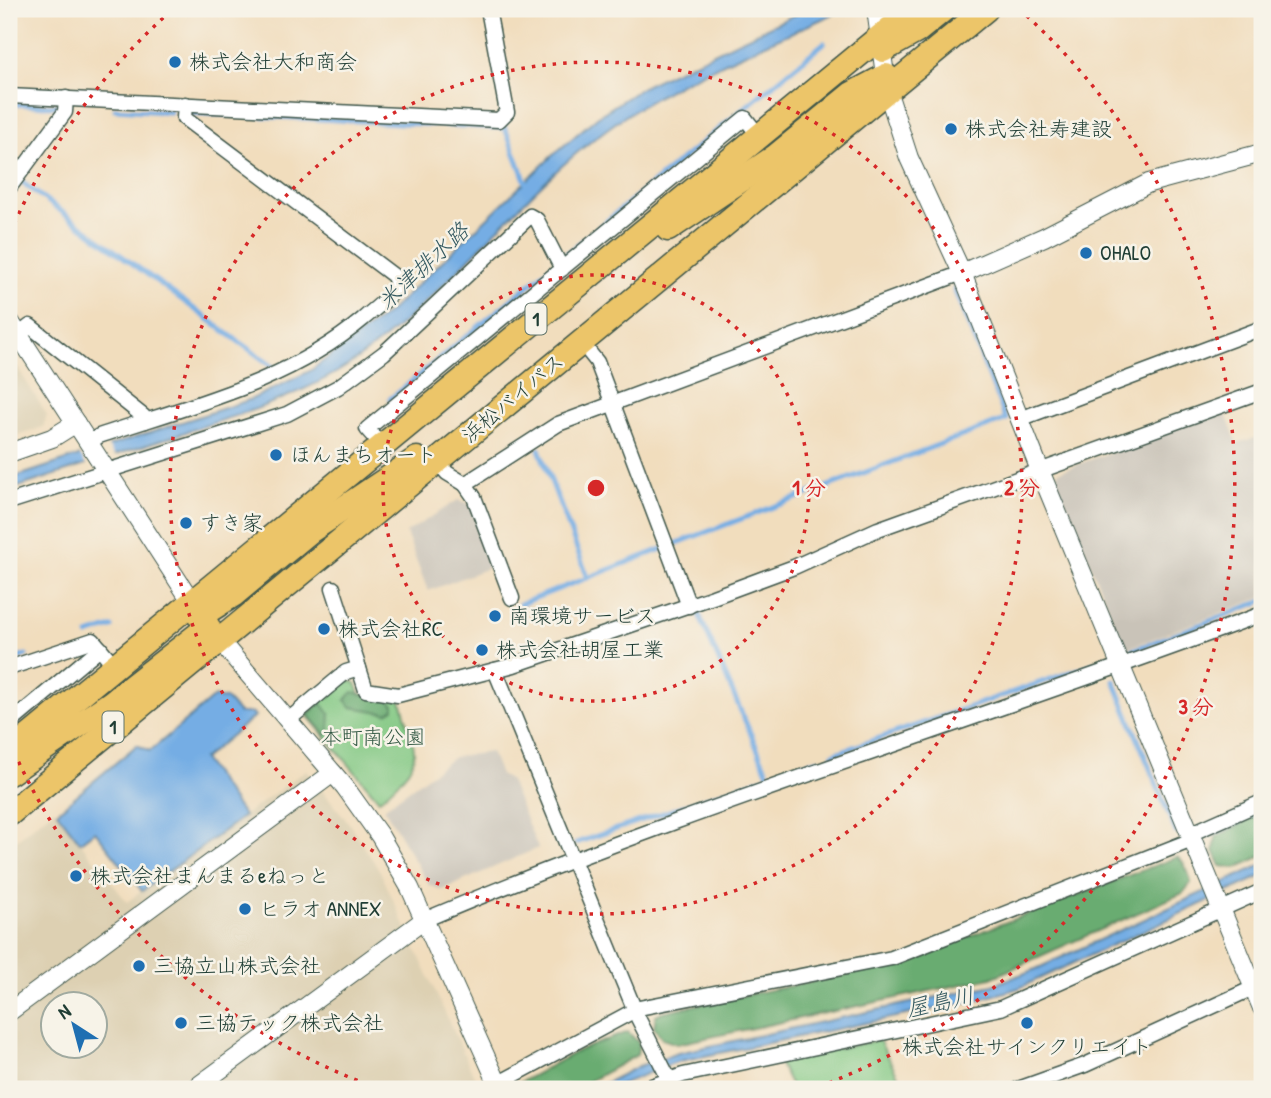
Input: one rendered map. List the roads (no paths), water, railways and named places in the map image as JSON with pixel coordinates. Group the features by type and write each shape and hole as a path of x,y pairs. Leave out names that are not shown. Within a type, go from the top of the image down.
{"highway":[{"name":"浜松バイパス","path":"9,814 382,446 572,275 883,42 914,9"},
{"path":"883,42 917,31 944,9"},
{"name":"浜松バイパス","path":"9,753 108,657 205,622 436,461 887,83 986,9"},
{"path":"572,275 775,157 852,94 887,83"},
{"path":"9,773 111,703 310,531 424,454 482,423"}],"street":[{"path":"9,96 503,119 508,112 488,9"},
{"path":"876,9 887,83 914,168 962,273 1041,473 1262,1008"},
{"path":"9,188 65,112 66,99"},
{"path":"89,443 145,421 248,388 304,360 355,325 397,285 394,276 184,118 185,104"},
{"path":"466,484 543,432 613,403 962,273 1044,237 1149,183 1262,153"},
{"path":"9,502 106,469 287,414 338,387 384,353 530,216 537,220 572,275"},
{"path":"145,421 143,416 30,326 14,328 205,622 333,773 380,836 424,920 493,1087 635,1010 892,958 1191,837 1262,802"},
{"path":"1020,419 1262,328"},
{"path":"581,342 597,362 689,606"},
{"path":"333,587 366,690 398,695 495,670 689,606 794,567 878,529 1041,473 1262,391"},
{"path":"9,453 52,439 76,423"},
{"path":"436,461 452,477 466,484 474,497 512,598"},
{"path":"194,1089 424,920 572,859 1121,667 1262,614"},
{"path":"9,668 93,640 108,657 9,724"},
{"path":"288,721 346,673 359,668"},
{"path":"495,670 635,1010 669,1081"},
{"path":"9,1012 333,773"},
{"path":"643,1089 1000,1008 1220,907 1262,891"},
{"path":"1018,1089 1085,1065 1254,988"}],"water":[{"path":"807,9 844,9 661,94 607,129 540,186 416,311 336,373 256,409 9,490 9,479 252,399 310,371 387,314 553,155 597,117 646,85"},
{"path":"214,697 226,699 239,713 252,713 255,716 203,759 244,816 142,891 95,831 80,842 57,812 137,745 150,751"},
{"name":"屋島川","path":"1262,865 1262,876 1019,988 974,1001 680,1061 626,1082 594,1089 639,1066 678,1053 993,985 1036,969"}],"waterway":[{"path":"564,256 824,43"},
{"path":"9,104 57,106"},
{"path":"115,109 170,112"},
{"path":"191,113 505,128 527,185"},
{"path":"20,181 272,366"},
{"path":"390,399 550,268"},
{"path":"954,289 1006,419"},
{"path":"672,545 1007,419"},
{"path":"539,449 588,578"},
{"path":"520,604 662,549"},
{"path":"1133,650 1262,601"},
{"path":"697,610 769,776"},
{"path":"88,635 112,627"},
{"path":"9,661 26,655"},
{"path":"833,754 1103,661"},
{"path":"1114,681 1176,832"},
{"path":"576,843 817,760"},
{"path":"1209,835 1262,810"}],"place":[{"name":"株式会社大和商会","path":"175,62"},
{"name":"株式会社寿建設","path":"951,129"},
{"name":"OHALO","path":"1086,253"},
{"name":"ほんまちオート","path":"276,455"},
{"name":"すき家","path":"186,523"},
{"name":"南環境サービス","path":"495,616"},
{"name":"株式会社RC","path":"324,629"},
{"name":"株式会社胡屋工業","path":"482,650"},
{"name":"株式会社まんまるeねっと","path":"76,876"},
{"name":"ヒラオ ANNEX","path":"245,909"},
{"name":"三協立山株式会社","path":"139,966"},
{"name":"三協テック株式会社","path":"181,1023"},
{"name":"株式会社サインクリエイト","path":"1027,1023"}],"water label":[{"name":"米津排水路","path":"423,266"}],"park label":[{"name":"本町南公園","path":"373,737"}]}
